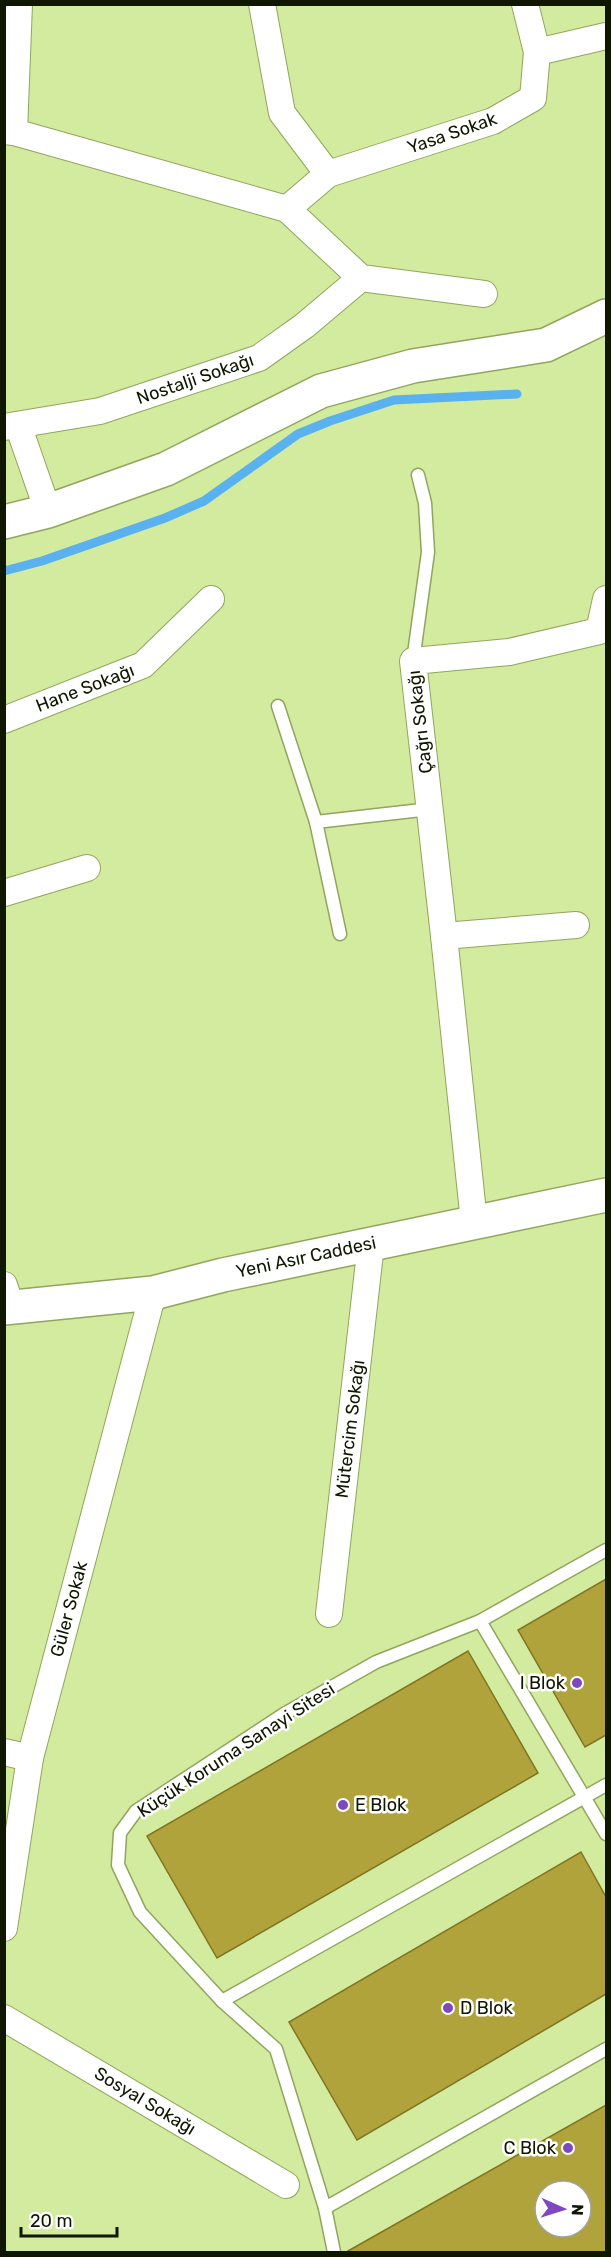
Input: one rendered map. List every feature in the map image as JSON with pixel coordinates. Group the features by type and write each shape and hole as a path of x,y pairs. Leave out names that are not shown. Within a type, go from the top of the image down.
{"street":[{"path":"19,4 9,131 287,209 360,278 484,294"},
{"path":"262,4 282,113 328,174"},
{"name":"Yasa Sokak","path":"287,209 328,174 493,121 533,98 537,52 525,4"},
{"path":"537,52 606,36"},
{"name":"Nostalji Sokağı","path":"11,426 100,411 259,358 304,326 360,278"},
{"path":"4,522 48,512 166,469 321,391 413,366 546,345 606,316"},
{"path":"11,426 48,512"},
{"name":"Hane Sokağı","path":"4,720 143,666 211,598"},
{"name":"Çağrı Sokağı","path":"474,1222 413,661 509,652 599,631 606,599"},
{"path":"4,893 87,868"},
{"path":"444,936 576,925"},
{"name":"Yeni Asır Caddesi","path":"7,1300 153,1293 223,1275 606,1195"},
{"name":"Mütercim Sokağı","path":"329,1614 371,1244"},
{"name":"Güler Sokak","path":"4,1928 30,1758 153,1293"},
{"path":"4,1752 30,1758"},
{"name":"Sosyal Sokağı","path":"4,2018 285,2185"}],"lane":[{"path":"413,661 428,552 425,503 418,475"},
{"path":"278,706 316,822 340,934"},
{"path":"316,822 430,809"},
{"name":"Küçük Koruma Sanayi Sitesi","path":"334,2253 325,2208 276,2049 222,2001 140,1912 118,1865 120,1833 136,1811 284,1714 376,1662 480,1621 606,1550"},
{"path":"480,1621 606,1834"},
{"path":"222,2001 606,1785"},
{"path":"325,2208 606,2049"}],"building":[{"name":"I Blok","path":"606,1579 606,1735 585,1747 518,1630"},
{"name":"E Blok","path":"468,1651 538,1773 217,1958 147,1836"},
{"name":"D Blok","path":"581,1852 606,1897 606,1994 357,2140 289,2022"},
{"name":"C Blok","path":"606,2105 606,2252 348,2251"}],"waterway":[{"path":"4,571 42,561 165,518 204,501 298,434 330,421 394,400 517,394"}],"place":[{"name":"I Blok","path":"577,1683"},
{"name":"E Blok","path":"343,1805"},
{"name":"D Blok","path":"448,2008"},
{"name":"C Blok","path":"568,2148"}]}
